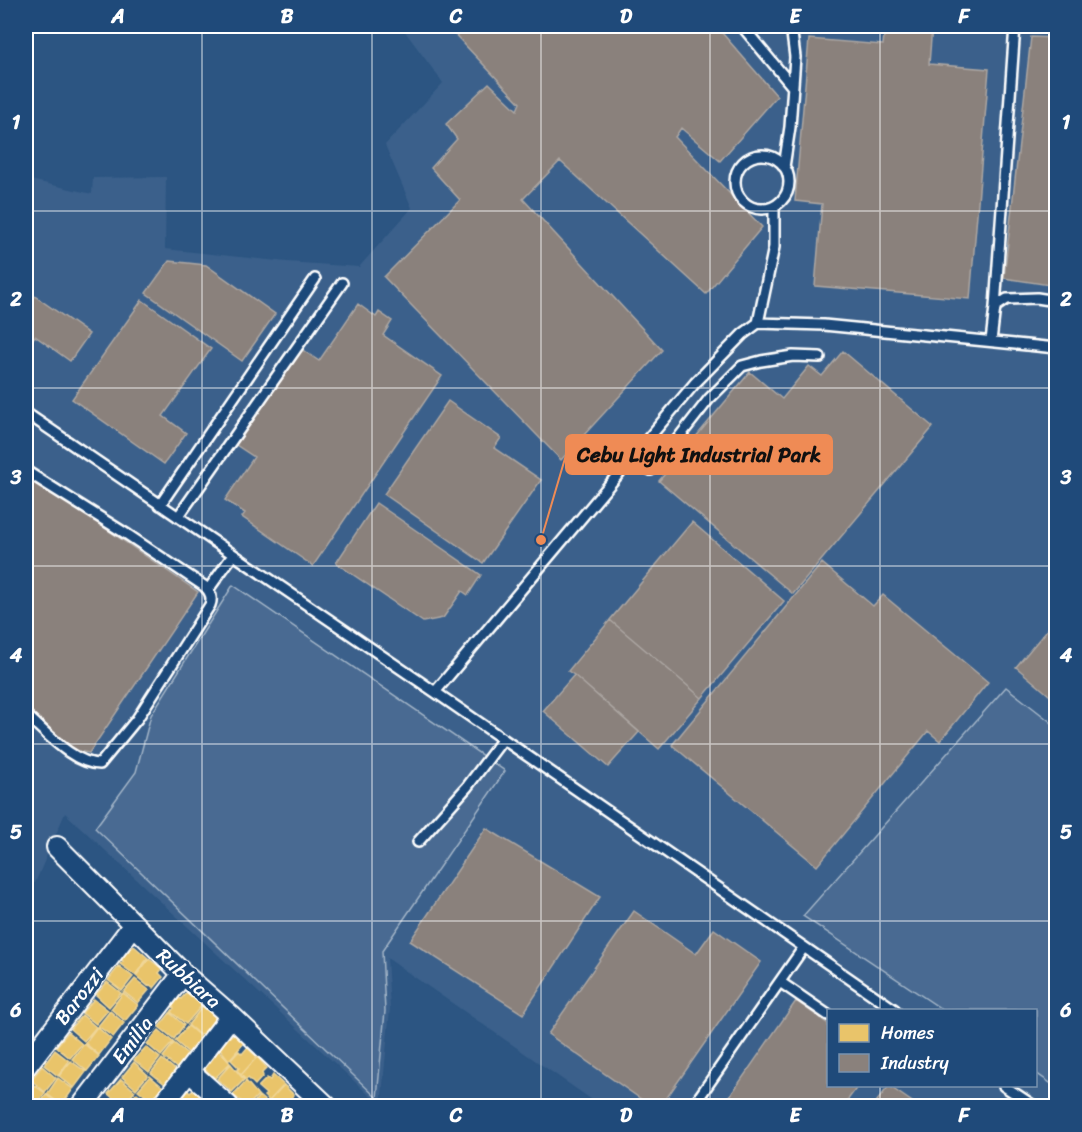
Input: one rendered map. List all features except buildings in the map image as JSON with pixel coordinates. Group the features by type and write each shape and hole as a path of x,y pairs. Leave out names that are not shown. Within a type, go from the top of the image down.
{"street":[{"name":"Rubbiara","path":"57,847 133,926 326,1107"},
{"name":"Barozzi","path":"26,1066 133,926"},
{"name":"Emilia","path":"82,1107 183,974"},
{"path":"162,1107 231,1016"},
{"path":"189,1071 228,1107"}],"lane":[{"path":"742,26 792,86"},
{"path":"784,166 772,157 757,155 743,162 736,176 736,191 745,203 759,209 774,207 785,196 788,189 789,181 784,166 790,127 795,57 794,35 791,26"},
{"path":"991,341 1015,26"},
{"path":"758,323 774,247 774,207"},
{"path":"160,505 315,279"},
{"path":"178,517 342,283"},
{"path":"995,307 1007,299 1037,298 1056,301"},
{"path":"435,692 695,383 743,334 758,323 824,325 1056,348"},
{"path":"630,459 651,470 658,465 709,399 742,366 792,356 820,357"},
{"path":"26,413 435,692 891,1009"},
{"path":"26,471 128,535 208,590 212,597 210,605 137,719 100,764 89,764 76,758 26,715"},
{"path":"208,590 233,555"},
{"path":"418,842 467,787 503,739"},
{"path":"693,1107 804,947"},
{"path":"780,982 827,1014"},
{"path":"1005,1087 1034,1107"}],"shaded area":[{"path":"401,26 1056,26 1056,1106 601,1106 387,958 390,1009 381,1106 65,813 35,883 26,882 26,179 92,194 93,178 166,177 165,249 359,267 412,208 385,145 443,83"},
{"path":"233,585 505,771 382,951 385,1011 377,1098 95,828 136,772 151,715"},
{"path":"1006,687 1056,726 1056,1087 1037,1074 1037,1009 942,1009 803,916"}],"place":[{"name":"Cebu Light Industrial Park","path":"541,540"}]}
